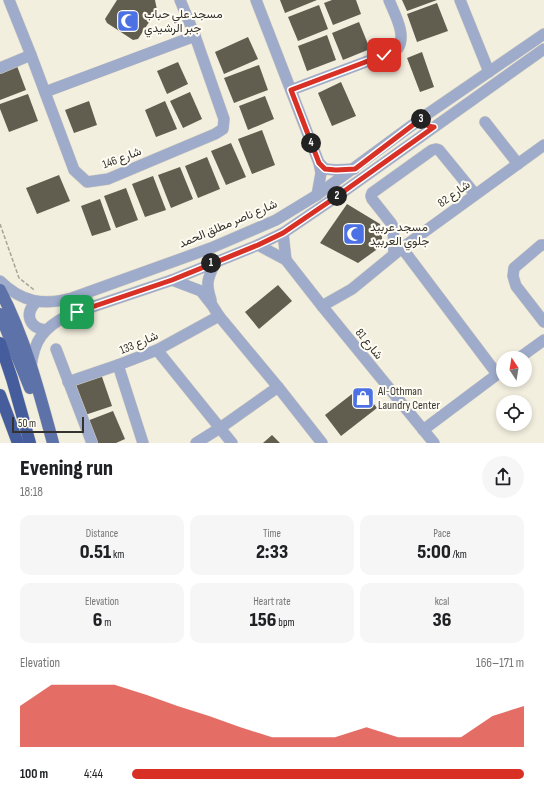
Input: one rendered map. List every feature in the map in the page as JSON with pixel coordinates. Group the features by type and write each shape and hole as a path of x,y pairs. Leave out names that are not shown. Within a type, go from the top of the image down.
{"highway":[{"path":"0,343 30,443"},
{"path":"0,395 18,443"}],"main road":[{"path":"0,290 18,328 53,443"},
{"path":"0,314 53,443"}],"street":[{"name":"شارع 146","path":"9,0 74,170 87,182 108,179 215,134 223,129 224,119 195,36 180,0"},
{"path":"256,0 319,163 321,173 317,196"},
{"path":"291,90 397,49 401,41 400,27 389,0"},
{"path":"460,0 489,72"},
{"name":"شارع ناصر مطلق الحمد","path":"0,280 9,289 26,299 36,302 54,302 72,298 210,248 276,220 317,196 426,115 544,34"},
{"path":"45,92 195,36"},
{"path":"31,368 32,358 39,338 52,324 68,316 172,280 258,245 283,233 544,49"},
{"path":"0,68 31,55"},
{"path":"426,115 426,124 429,127 434,127"},
{"path":"485,122 518,164"},
{"name":"شارع 82","path":"322,306 352,289 398,251 544,145"},
{"path":"475,194 439,150 436,149 432,150 372,193 371,196 393,227 398,251 496,367"},
{"path":"319,163 325,169 355,169"},
{"path":"283,233 286,260"},
{"name":"شارع 81","path":"258,245 286,260 434,443"},
{"path":"544,245 541,245 514,268 513,276 516,286 544,322"},
{"path":"212,304 208,290 208,278 216,261"},
{"path":"172,280 201,290 219,316 278,386 322,443"},
{"path":"36,302 29,311 29,317 35,326 46,330"},
{"name":"شارع 133","path":"143,443 118,365 157,350 219,316"},
{"path":"529,351 544,340"},
{"path":"56,349 92,443"},
{"path":"157,350 232,443"},
{"path":"68,382 118,365"},
{"path":"423,430 496,375"},
{"path":"196,443 220,428 278,386"}],"path":[{"path":"0,224 19,278 33,289 36,302"}],"building":[{"name":"مسجد علي حباب جبر الرشيدي","path":"117,0 155,0 157,10 138,39 133,40 107,23 105,19"},
{"path":"280,0 317,0 285,13"},
{"path":"332,0 356,0 361,14 333,25 324,3"},
{"path":"402,0 437,0 407,11"},
{"path":"437,3 448,31 417,42 407,14"},
{"path":"319,5 328,29 298,41 288,17"},
{"path":"359,22 370,49 343,60 332,33"},
{"path":"327,35 336,60 307,71 298,46"},
{"path":"248,37 258,59 224,74 215,52"},
{"path":"422,52 434,87 420,92 407,58"},
{"path":"178,62 188,84 167,94 157,71"},
{"path":"259,65 268,90 234,103 224,78"},
{"path":"17,66 26,90 0,100 0,73"},
{"path":"341,82 356,116 332,126 318,93"},
{"path":"190,92 202,119 183,128 170,101"},
{"path":"28,94 38,121 9,132 0,109 0,104"},
{"path":"265,96 274,119 248,130 239,106"},
{"path":"89,101 97,125 74,133 65,110"},
{"path":"165,101 177,129 156,137 145,110"},
{"path":"262,130 275,165 252,174 238,139"},
{"path":"231,143 246,177 226,185 211,151"},
{"path":"207,157 220,189 198,198 185,166"},
{"path":"180,167 193,199 171,208 158,175"},
{"path":"59,175 70,201 37,214 26,188"},
{"path":"153,176 166,210 145,217 132,184"},
{"path":"126,188 138,220 116,228 104,196"},
{"path":"100,199 111,230 92,236 81,206"},
{"name":"مسجد عربيد جلوي العربيد","path":"347,204 380,224 383,245 358,263 320,243"},
{"path":"278,285 292,301 259,329 245,312"},
{"path":"101,374 112,406 85,415 74,384"},
{"path":"361,387 377,408 341,436 325,415"},
{"path":"113,411 125,439 116,443 96,443 87,421"},
{"path":"272,435 280,443 263,443"}],"place":[{"name":"مسجد علي حباب جبر الرشيدي","path":"128,21"},
{"name":"مسجد عربيد جلوي العربيد","path":"354,234"},
{"name":"Al-Othman Laundry Center","path":"363,398"}],"route":[{"path":"77,312 172,280 258,245 283,233 434,127 429,127 426,124 426,115 355,169 325,169 319,163 291,90 384,55"}]}
